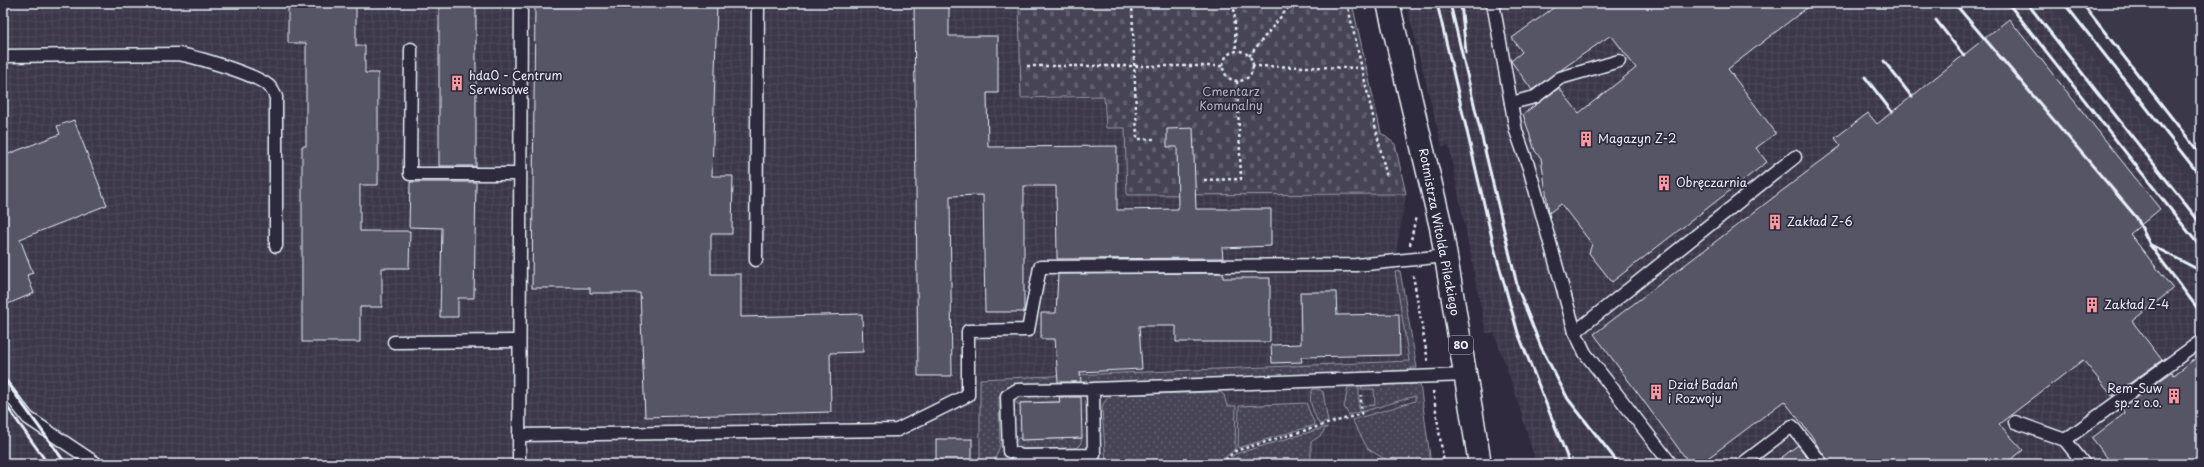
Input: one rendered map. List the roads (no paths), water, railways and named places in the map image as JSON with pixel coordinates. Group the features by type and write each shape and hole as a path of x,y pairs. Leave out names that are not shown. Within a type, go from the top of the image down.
{"main road":[{"name":"Rotmistrza Witolda Pileckiego","path":"1388,3 1419,132 1446,256 1480,464"}],"lane":[{"path":"519,464 518,341 521,3"},
{"path":"756,260 758,3"},
{"path":"1493,3 1516,131 1529,168 1575,332 1584,353 1671,464"},
{"path":"411,49 410,174 519,174"},
{"path":"3,56 178,54 195,57 260,80 270,87 276,97 276,246"},
{"path":"1511,103 1536,97 1560,78 1619,61"},
{"path":"1575,332 1795,157"},
{"path":"519,435 897,430 968,395 968,331 1028,330 1040,267 1356,265 1410,261 1446,256"},
{"path":"394,342 518,341"},
{"path":"2065,440 2201,341"},
{"path":"1093,389 1094,455 1022,456 1009,451 1007,396 1011,392 1017,390 1093,389 1466,375"},
{"path":"3,386 28,418 97,464"},
{"path":"2015,422 2065,440 2081,463"},
{"path":"1742,464 1792,426 1822,464"}],"railway":[{"path":"1437,3 1495,251 1518,333 1570,464"},
{"path":"1450,3 1518,289 1541,347 1568,399 1619,464"},
{"path":"1461,3 1466,53"},
{"path":"2008,3 2201,248"},
{"path":"2027,3 2201,224"},
{"path":"2064,3 2201,177"},
{"path":"2082,3 2201,155"},
{"path":"1956,5 2137,218 2150,245 2201,313"},
{"path":"1936,20 1964,56"},
{"path":"1884,61 1912,97"},
{"path":"1865,77 1892,112"},
{"path":"2151,245 2201,271"},
{"path":"3,377 66,464"},
{"path":"3,401 48,464"}],"place":[{"name":"hda0 - Centrum Serwisowe","path":"457,83"},
{"name":"Magazyn Z-2","path":"1586,139"},
{"name":"Obręczarnia","path":"1664,183"},
{"name":"Zakład Z-6","path":"1775,222"},
{"name":"Zakład Z-4","path":"2092,305"},
{"name":"Dział Badań i Rozwoju","path":"1656,392"},
{"name":"Rem-Suw sp. z o.o.","path":"2174,396"}],"park label":[{"name":"Cmentarz Komunalny","path":"1231,99"}]}
